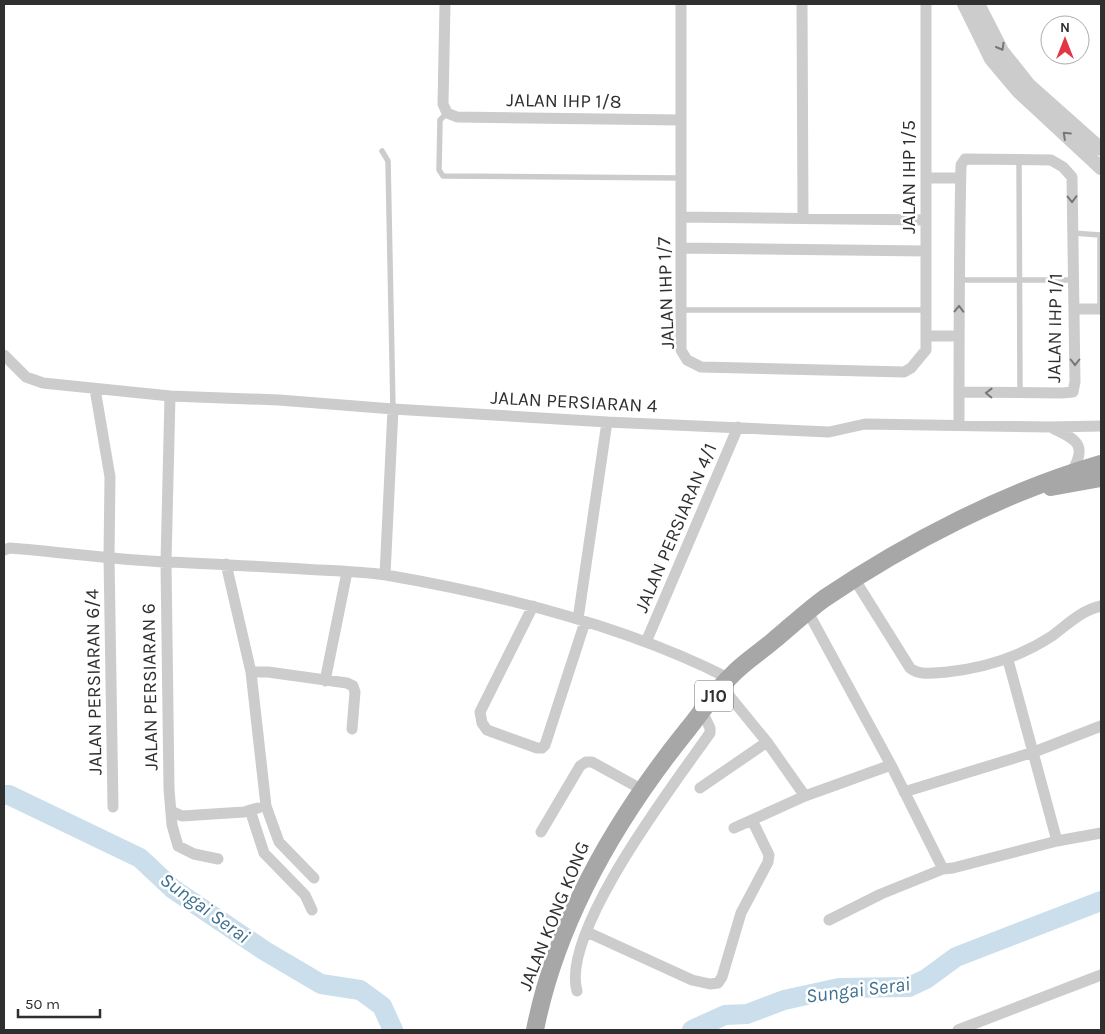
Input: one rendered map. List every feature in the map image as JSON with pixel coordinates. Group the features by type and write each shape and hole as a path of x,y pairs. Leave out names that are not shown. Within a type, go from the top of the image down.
{"main road":[{"name":"JALAN KONG KONG","path":"535,1030 540,1005 566,931 603,850 641,789 725,683 808,612 916,542 1033,489 1071,473 1101,464"},
{"name":"JALAN KONG KONG","path":"1033,489 1075,485 1101,478"}],"street":[{"path":"444,4 443,104 447,113"},
{"name":"JALAN IHP 1/7","path":"682,4 681,350 687,360 701,367 904,372 911,368 926,350"},
{"path":"802,4 803,218"},
{"name":"JALAN IHP 1/5","path":"926,4 926,350"},
{"path":"964,4 996,65 1018,91 1101,168"},
{"path":"978,4 1002,51 1029,84 1101,149"},
{"name":"JALAN IHP 1/8","path":"447,113 457,117 681,120"},
{"path":"958,425 960,164 965,159 1019,159"},
{"name":"JALAN IHP 1/1","path":"958,392 1073,392 1075,382 1075,308 1072,177 1063,167 1051,160 1019,159"},
{"path":"926,178 960,178"},
{"path":"681,217 926,220"},
{"path":"681,248 926,251"},
{"path":"1075,308 1101,309"},
{"path":"926,336 959,336"},
{"name":"JALAN PERSIARAN 4","path":"4,354 26,377 43,383 170,396 280,400 607,422 829,432 865,424 1101,426"},
{"name":"JALAN PERSIARAN 6/4","path":"95,389 110,477 109,556 113,807"},
{"name":"JALAN PERSIARAN 6","path":"170,396 166,562 171,811 174,838 178,846 194,854 218,859"},
{"path":"385,575 393,409"},
{"path":"533,606 480,712 482,723 487,730 537,748 542,748 545,745 581,621 607,422"},
{"name":"JALAN PERSIARAN 4/1","path":"646,642 738,427"},
{"path":"1050,427 1075,440 1080,447 1080,456 1071,473"},
{"path":"4,550 10,548 166,562 226,564 385,575 533,606 646,642 704,666 725,683 805,796"},
{"path":"226,564 251,672 266,806 278,842 314,878"},
{"path":"325,681 347,572"},
{"path":"855,580 910,668 914,672 925,674 954,671 1008,660 1050,637 1076,617 1101,606"},
{"path":"808,612 891,764 943,869"},
{"path":"1008,660 1057,841"},
{"path":"251,672 268,672 348,683 353,686 355,692 352,729"},
{"path":"577,991 574,976 587,932 614,875 630,847 710,733 710,728 702,712"},
{"path":"904,792 1034,752 1101,726"},
{"path":"700,788 767,742"},
{"path":"541,832 580,766 586,762 592,762 641,789"},
{"path":"734,828 805,796 891,764"},
{"path":"171,811 182,816 250,810 266,806"},
{"path":"250,810 264,853 304,895 312,910"},
{"path":"587,932 692,980 710,984 718,983 722,977 741,913 768,862 769,855 752,820"},
{"path":"829,920 881,894 943,869 1101,832"},
{"path":"958,1030 1101,975"}],"lane":[{"path":"447,113 440,120 438,170 443,176 681,178"},
{"path":"382,151 388,161 393,409"},
{"path":"1019,159 1020,393"},
{"path":"1073,233 1100,234 1101,309"},
{"path":"960,280 1074,280"},
{"path":"681,310 926,310"}],"waterway":[{"name":"Sungai Serai","path":"4,795 9,795 140,858 173,889 265,951 321,984 360,990 382,1006 393,1030"},
{"name":"Sungai Serai","path":"692,1030 725,1015 747,1014 784,1000 839,988 909,987 926,979 956,957 1101,901"}]}
